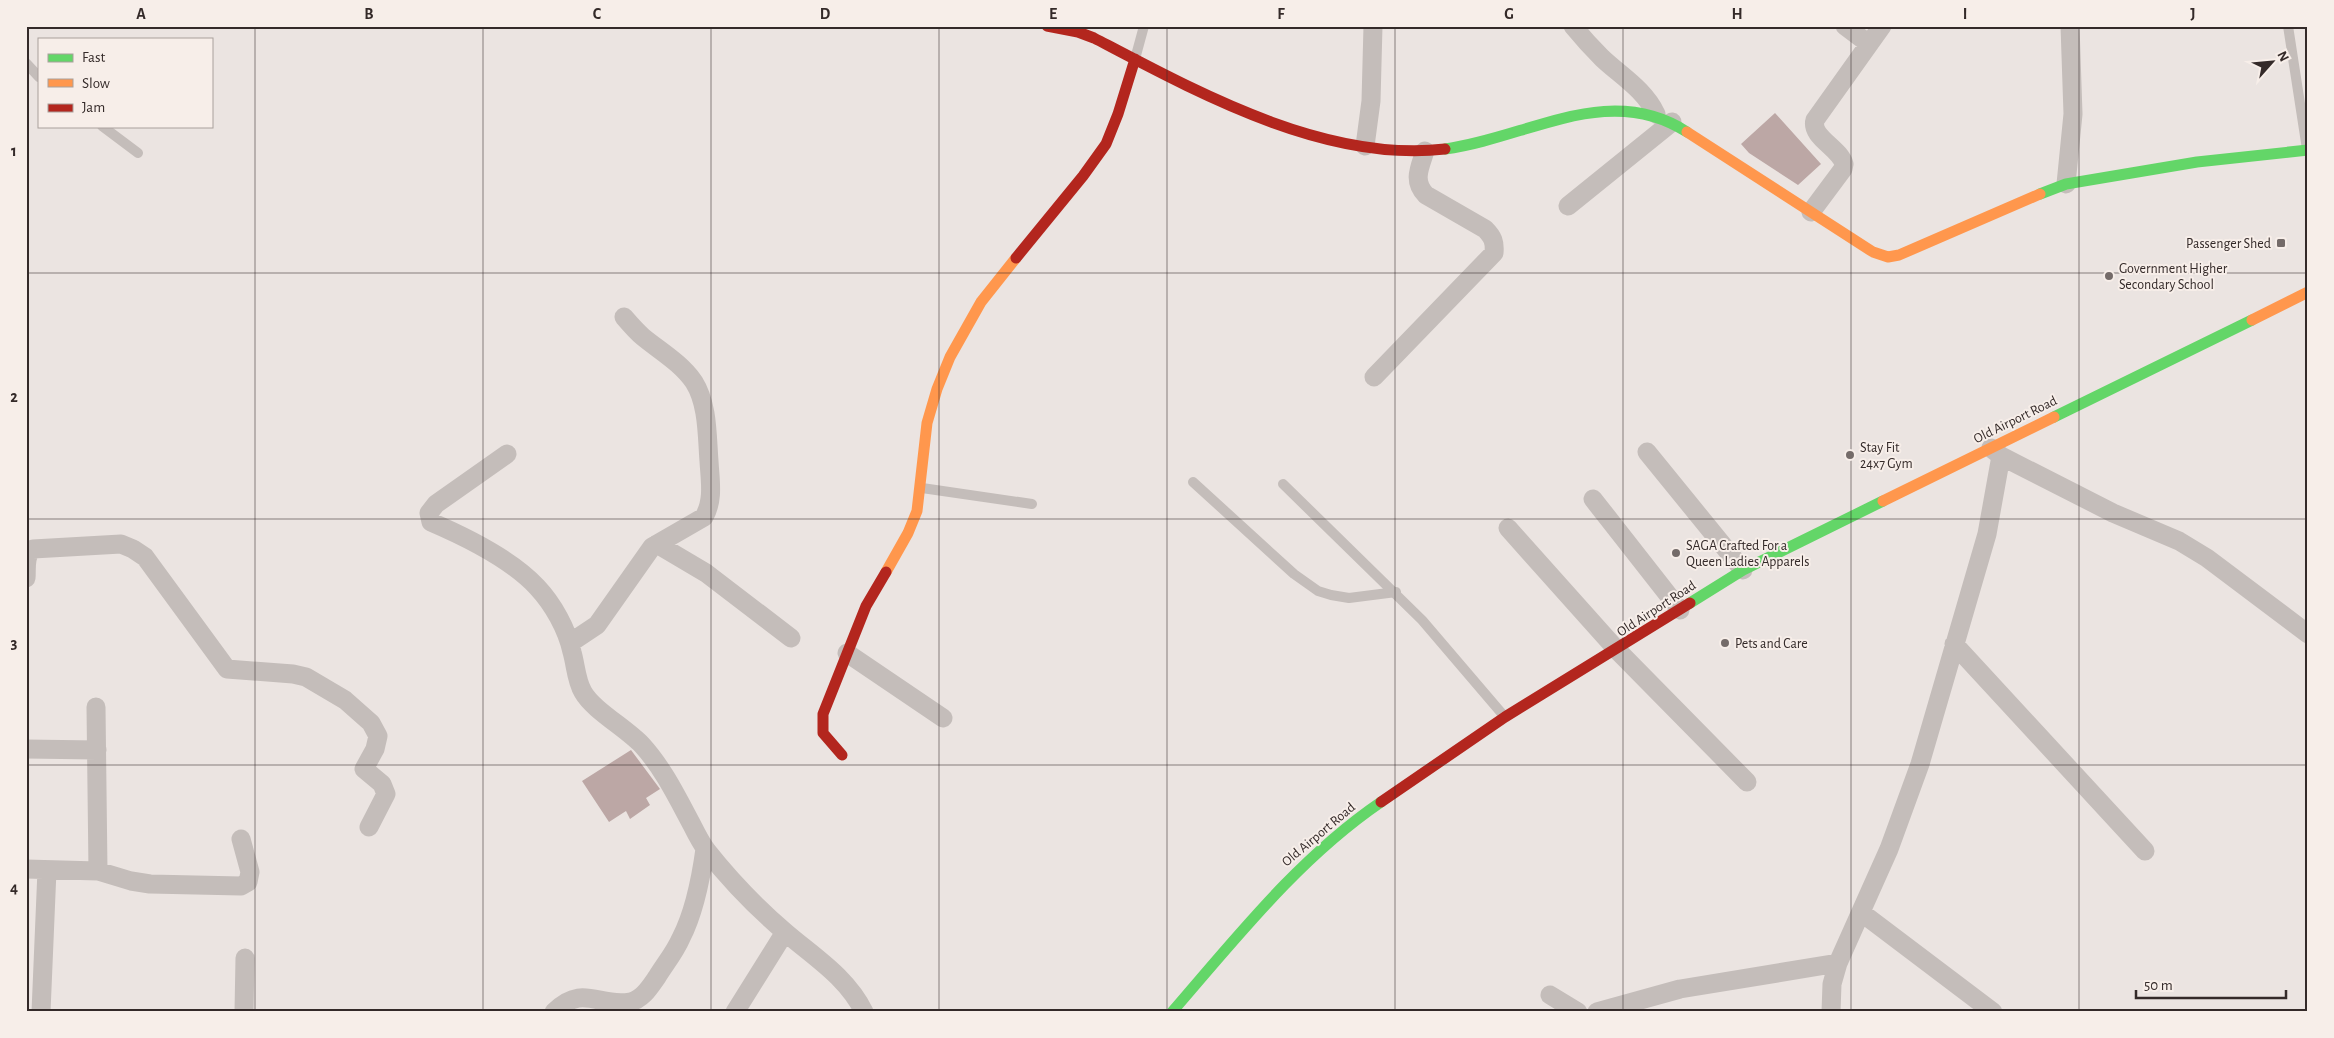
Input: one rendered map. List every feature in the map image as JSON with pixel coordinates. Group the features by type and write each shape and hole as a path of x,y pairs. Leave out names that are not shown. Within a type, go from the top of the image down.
{"street":[{"path":"1047,26 1078,32 1228,104 1286,127 1364,146 1400,151 1425,150 1485,142 1595,110 1620,108 1664,118"},
{"path":"1364,146 1371,101 1373,26"},
{"path":"1572,26 1603,58 1640,90 1664,118 1873,252 1888,257 1899,255 2022,200 2066,184 2197,162 2307,150"},
{"path":"1845,26 1869,44"},
{"path":"1811,212 1843,169 1844,164 1839,154 1815,131 1814,125 1882,26"},
{"path":"2066,184 2073,114 2070,26"},
{"path":"842,755 823,735 821,727 823,714 866,606 908,533 917,511 927,423 937,389 950,357 981,302 1084,176 1106,144 1118,114 1135,59"},
{"path":"1568,206 1664,118"},
{"path":"1374,377 1494,253 1495,244 1493,237 1485,229 1426,195 1419,188 1416,179 1425,150"},
{"name":"Old Airport Road","path":"1172,1012 1288,879 1362,815 1505,717 1617,650 1744,570 1996,452 2308,292"},
{"path":"570,643 597,625 652,547 704,516 709,509 711,491 707,430 704,413 694,383 678,365 641,335 624,317"},
{"path":"1648,452 1744,570"},
{"path":"1831,1012 1832,984 1838,963 1889,849 1920,764 1987,534 1996,452 2113,513 2179,541 2207,558 2308,634"},
{"path":"507,454 436,504 430,510 428,518 431,522 459,535 520,571 538,587 549,602 570,643 583,692 590,702 642,746 662,772 705,849 752,900 785,932 843,981 858,1000 864,1012"},
{"path":"1593,499 1680,610"},
{"path":"1508,528 1617,650 1747,782"},
{"path":"26,578 27,558 29,552 33,549 122,544 145,557 228,669 293,674 318,683 345,700 371,723 378,736 375,749 364,769 382,784 386,794 369,827"},
{"path":"657,544 706,573 791,638"},
{"path":"1954,644 2145,851"},
{"path":"847,653 943,718"},
{"path":"96,707 98,871"},
{"path":"26,749 97,750"},
{"path":"26,869 98,871 150,884 241,886 248,882 250,872 241,839"},
{"path":"554,1012 568,1000 577,997 629,1002 640,998 650,987 682,938 701,874 705,849"},
{"path":"41,1012 47,870"},
{"path":"1862,913 1993,1012"},
{"path":"735,1012 785,932"},
{"path":"244,958 244,1012"},
{"path":"1597,1012 1680,989 1838,963"},
{"path":"1550,995 1578,1012"}],"lane":[{"path":"1135,59 1144,26"},
{"path":"2288,26 2307,150"},
{"path":"26,63 38,76"},
{"path":"105,128 138,153"},
{"path":"1193,482 1294,574 1318,591 1349,598 1396,592"},
{"path":"1283,484 1396,592 1505,717"},
{"path":"921,487 1032,504"}],"building":[{"path":"1775,113 1821,164 1798,185 1749,153 1741,144"},
{"path":"631,750 660,789 646,798 650,805 630,819 626,811 609,822 582,781"}],"traffic: fast":[{"path":"1445,149 1476,143 1568,117 1598,112 1628,112 1657,118 1687,132"},
{"path":"2040,194 2066,184 2197,162 2308,150"},
{"path":"2054,417 2252,320"},
{"path":"1690,603 1743,570 1883,501"},
{"path":"1172,1012 1245,927 1296,873 1351,824 1381,802"}],"traffic: slow":[{"path":"1687,132 1873,252 1888,257 1899,255 2040,194"},
{"path":"886,572 908,533 917,511 927,423 937,389 950,357 981,302 1016,258"},
{"path":"2252,320 2308,292"},
{"path":"1883,501 2054,417"}],"traffic: jam":[{"path":"1047,26 1078,32 1094,38 1219,101 1263,119 1308,134 1354,145 1400,150 1445,149"},
{"path":"1016,258 1083,176 1106,144 1118,114 1135,59"},
{"path":"842,755 823,733 823,714 866,606 886,572"},
{"path":"1381,802 1505,717 1690,603"}],"place":[{"name":"Passenger Shed","path":"2281,243"},
{"name":"Government Higher Secondary School","path":"2109,276"},
{"name":"Stay Fit 24x7 Gym","path":"1850,455"},
{"name":"SAGA Crafted For a Queen Ladies Apparels","path":"1676,553"},
{"name":"Pets and Care","path":"1725,643"}]}
